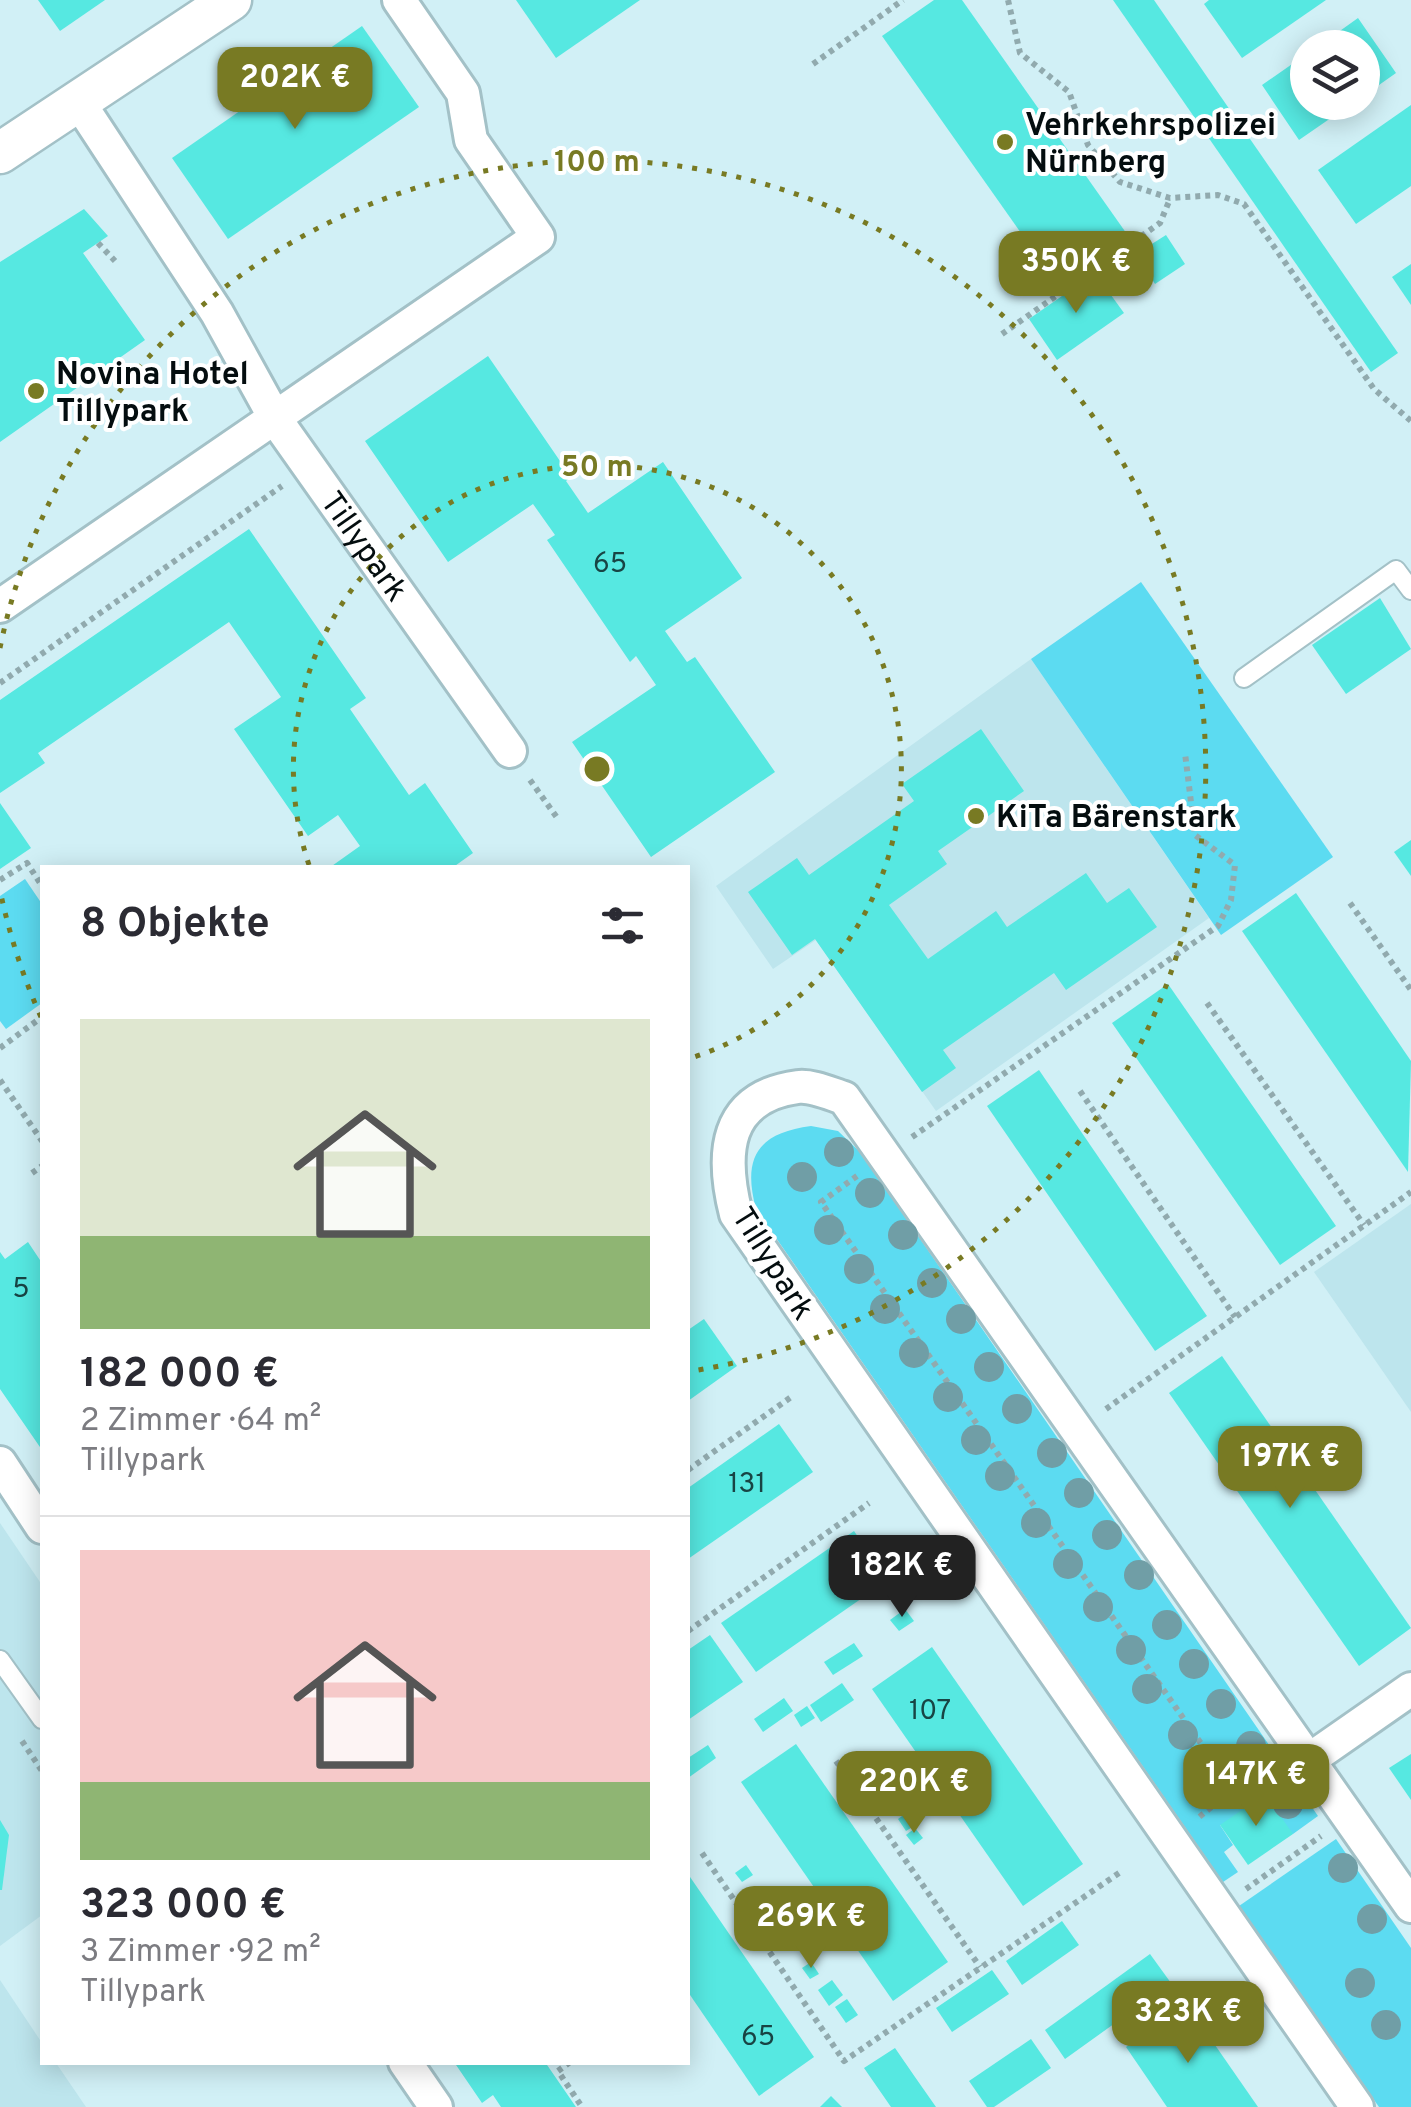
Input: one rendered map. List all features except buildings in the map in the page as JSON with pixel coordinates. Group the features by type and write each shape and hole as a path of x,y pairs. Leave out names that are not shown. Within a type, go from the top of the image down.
{"street":[{"path":"0,153 231,0"},
{"path":"0,606 538,238 471,140 463,93 399,0"},
{"name":"Tillypark","path":"78,101 217,313 276,420 510,750"},
{"name":"Tillypark","path":"1357,2107 1216,1910 736,1214 726,1172 731,1129 756,1102 800,1086 844,1098 1411,1906"},
{"path":"0,1463 40,1524"},
{"path":"1309,1760 1411,1689"},
{"path":"407,2065 436,2107"}],"lane":[{"path":"1244,678 1396,570 1411,590"},
{"path":"0,1660 40,1716"}],"path":[{"path":"813,64 902,0"},
{"path":"1008,0 1020,53 1068,92 1088,145 1120,182 1170,198 1218,195 1244,204 1374,389 1411,422"},
{"path":"1002,334 1160,222 1170,198"},
{"path":"98,244 114,261"},
{"path":"0,682 309,467"},
{"path":"510,750 558,819"},
{"path":"1170,1842 1233,1789 821,1202 1218,926 1231,900 1235,864 1195,835 1184,753"},
{"path":"0,880 27,863 40,883"},
{"path":"1350,902 1411,990"},
{"path":"1207,1003 1364,1225"},
{"path":"0,1048 40,1019"},
{"path":"0,1080 40,1138"},
{"path":"1080,1091 1236,1317"},
{"path":"32,1173 40,1167"},
{"path":"1115,1402 1411,1192"},
{"path":"690,1469 794,1395"},
{"path":"690,1630 869,1503"},
{"path":"836,1761 980,1967"},
{"path":"1216,1910 1349,1816"},
{"path":"702,1852 844,2061 1122,1871"},
{"path":"566,2065 558,2072 582,2107"}],"shaded area":[{"path":"1141,582 1333,857 1221,935 1031,659"},
{"name":"KiTa Bärenstark","path":"1031,659 1209,918 936,1111 816,940 773,969 716,886"},
{"path":"25,879 40,901 40,1004 6,1029 0,1021 0,896"},
{"path":"811,1126 838,1131 861,1153 1318,1816 1293,1834 1220,1825 1233,1845 1224,1852 1238,1872 1223,1882 756,1209 751,1175 758,1151 778,1135"},
{"path":"1411,1204 1411,1412 1314,1272"},
{"path":"0,1523 40,1582 40,1916 0,1946"},
{"path":"1336,1839 1411,1948 1411,2107 1379,2107 1239,1906"},
{"path":"0,1980 40,2040 40,2065 57,2065 86,2107 0,2107"}],"place":[{"name":"Vehrkehrspolizei Nürnberg","path":"1005,142"},
{"name":"Novina Hotel Tillypark","path":"36,391"},
{"name":"KiTa Bärenstark","path":"976,816"}]}
